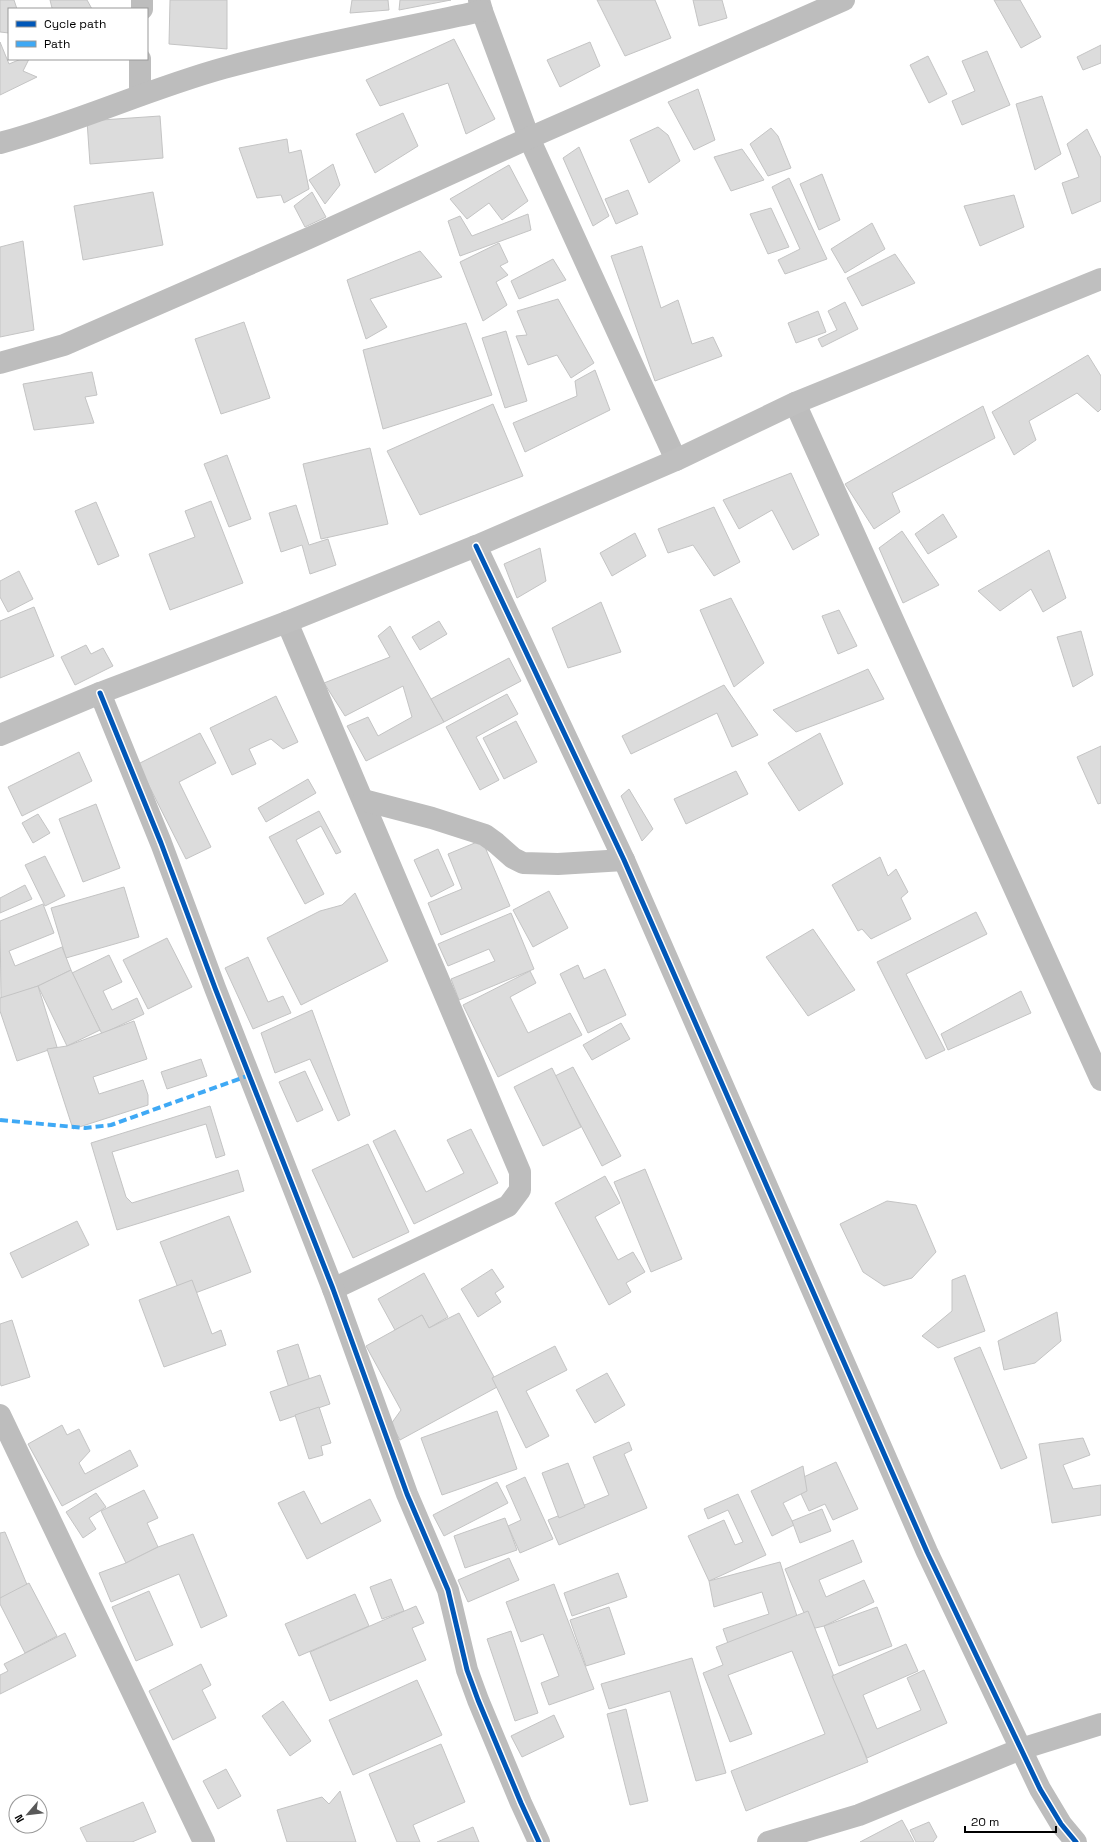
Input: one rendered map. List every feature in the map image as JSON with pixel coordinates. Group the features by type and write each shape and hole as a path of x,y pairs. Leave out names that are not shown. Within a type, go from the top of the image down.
{"main road":[{"path":"0,735 100,693 287,622 476,546 676,460 795,403 1101,278"}],"street":[{"path":"0,363 64,345 309,238 529,138 844,0"},
{"path":"0,143 224,68 481,5 529,138 676,460"},
{"path":"140,60 140,95"},
{"path":"795,403 1101,1080"},
{"path":"476,546 624,860 927,1552 1040,1789 1061,1824 1076,1842"},
{"path":"287,622 504,1130 520,1172 520,1190 508,1206 333,1289"},
{"path":"100,693 161,843 333,1289 407,1494 448,1590 467,1670 478,1700 539,1842"},
{"path":"363,800 432,818 485,835 513,858 523,863 558,864 624,860"},
{"path":"0,1415 204,1842"},
{"path":"768,1842 859,1815 1021,1749 1101,1724"}],"building":[{"path":"0,0 14,0 17,8 8,8 8,33 0,32"},
{"path":"50,0 87,0 91,8 52,8"},
{"path":"170,0 227,0 227,49 169,44"},
{"path":"352,0 388,0 389,10 350,13"},
{"path":"400,0 451,0 399,10"},
{"path":"597,0 655,0 671,38 625,56"},
{"path":"693,0 722,0 727,18 699,26"},
{"path":"994,0 1020,0 1041,37 1021,48"},
{"path":"454,39 495,119 466,134 448,83 380,106 366,80"},
{"path":"0,42 9,64 19,60 28,60 23,71 37,77 0,95"},
{"path":"590,42 600,66 560,87 547,60"},
{"path":"1101,45 1101,63 1083,70 1077,57"},
{"path":"987,51 1010,105 962,125 952,101 975,91 962,61"},
{"path":"928,56 947,94 929,103 910,65"},
{"path":"698,89 715,140 694,150 668,102"},
{"path":"1042,96 1061,154 1035,170 1016,104"},
{"path":"403,113 418,146 375,173 356,134"},
{"path":"160,116 163,158 90,164 87,121"},
{"path":"658,127 668,135 680,161 649,183 630,140"},
{"path":"771,128 778,136 791,168 768,176 750,144"},
{"path":"1087,129 1101,158 1101,201 1072,214 1062,183 1079,177 1067,144"},
{"path":"287,139 289,153 301,150 309,189 284,203 281,195 257,198 239,148"},
{"path":"579,147 609,216 593,226 563,158"},
{"path":"742,149 764,180 731,191 714,157"},
{"path":"333,164 340,185 325,204 309,180"},
{"path":"509,165 528,201 502,220 489,203 467,219 450,199"},
{"path":"822,174 840,220 819,230 800,184"},
{"path":"789,178 827,259 785,274 778,260 800,249 772,187"},
{"path":"628,190 638,214 616,224 605,199"},
{"path":"153,192 163,245 83,260 74,206"},
{"path":"312,192 326,217 305,227 294,206"},
{"path":"1014,195 1024,227 980,246 964,206"},
{"path":"771,208 789,247 768,254 750,214"},
{"path":"528,214 531,230 460,256 448,221 460,216 472,236"},
{"path":"872,223 885,249 845,273 831,249"},
{"path":"23,241 34,330 0,337 0,247"},
{"path":"499,243 508,262 500,266 508,275 496,282 507,305 483,321 460,262"},
{"path":"642,246 661,308 678,300 692,344 713,337 722,356 655,381 611,256"},
{"path":"420,251 442,277 370,299 387,327 366,339 347,280"},
{"path":"895,254 915,283 862,306 847,278"},
{"path":"553,259 566,280 519,299 511,281"},
{"path":"558,299 594,363 571,378 557,355 528,365 516,336 527,335 517,311"},
{"path":"845,302 858,329 822,347 818,339 837,330 828,311"},
{"path":"818,311 826,332 796,343 788,323"},
{"path":"244,322 270,398 221,414 195,339"},
{"path":"466,323 492,395 383,429 363,350"},
{"path":"506,331 527,401 505,408 482,338"},
{"path":"1088,355 1101,376 1101,409 1098,412 1077,393 1029,421 1036,440 1014,455 992,412"},
{"path":"595,370 610,410 525,452 513,423 577,396 575,381"},
{"path":"92,372 97,395 85,397 94,423 34,430 23,384"},
{"path":"493,404 523,476 420,515 387,451"},
{"path":"983,406 995,438 892,493 900,512 874,529 845,484"},
{"path":"370,448 388,524 321,539 303,464"},
{"path":"227,455 251,519 229,527 204,464"},
{"path":"791,473 819,535 793,550 772,510 739,529 723,500"},
{"path":"211,501 243,583 170,610 149,554 195,537 185,511"},
{"path":"96,502 119,556 98,565 75,511"},
{"path":"296,505 309,545 328,539 336,565 310,574 302,545 281,552 269,513"},
{"path":"714,507 740,562 714,576 693,545 668,553 658,529"},
{"path":"943,514 957,537 928,554 915,534"},
{"path":"902,531 939,585 903,603 879,548"},
{"path":"635,533 646,556 612,576 600,553"},
{"path":"540,548 546,581 517,598 504,564"},
{"path":"1049,550 1066,598 1043,612 1031,589 1000,611 978,591"},
{"path":"19,571 33,599 8,612 0,597 0,581"},
{"path":"731,598 764,663 734,687 700,610"},
{"path":"601,602 621,652 568,668 552,628"},
{"path":"34,607 54,656 0,678 0,621"},
{"path":"839,610 857,646 838,654 822,616"},
{"path":"439,621 447,634 420,650 412,637"},
{"path":"390,626 444,722 366,761 347,726 368,717 378,736 412,717 403,686 345,716 324,683 390,657 378,636"},
{"path":"1081,631 1093,675 1073,687 1057,637"},
{"path":"86,645 91,654 103,648 113,666 75,685 61,657"},
{"path":"509,658 521,681 444,722 431,699"},
{"path":"868,669 884,699 796,732 773,710"},
{"path":"724,685 758,735 732,747 717,713 631,754 622,736"},
{"path":"507,694 518,714 476,737 499,780 480,790 446,727"},
{"path":"276,696 298,742 283,749 271,739 249,749 256,764 232,775 210,728"},
{"path":"516,721 537,762 504,779 483,738"},
{"path":"200,733 216,763 179,782 211,847 186,859 138,764"},
{"path":"820,733 843,784 799,811 768,763"},
{"path":"1101,746 1101,803 1098,804 1077,757"},
{"path":"79,752 92,781 22,816 8,787"},
{"path":"736,771 748,794 686,824 674,799"},
{"path":"308,779 316,793 266,822 258,808"},
{"path":"629,789 653,829 642,841 621,796"},
{"path":"96,804 120,868 83,882 59,819"},
{"path":"319,811 341,852 336,854 321,826 296,840 324,894 305,904 269,837"},
{"path":"38,814 50,833 33,843 22,823"},
{"path":"482,840 510,906 441,935 428,903 462,889 448,854"},
{"path":"438,849 454,885 431,897 414,860"},
{"path":"45,856 65,896 45,906 25,865"},
{"path":"880,857 888,876 896,869 908,892 901,898 911,919 871,939 862,929 858,931 832,885"},
{"path":"25,885 32,899 0,913 0,898"},
{"path":"124,887 139,937 66,958 51,908"},
{"path":"549,891 568,928 533,947 513,910"},
{"path":"355,893 388,961 301,1005 267,938 320,911 342,905"},
{"path":"43,904 54,933 9,951 15,966 62,947 71,970 38,986 1,999 0,921"},
{"path":"976,912 987,934 906,974 945,1050 926,1059 877,962"},
{"path":"511,913 534,969 459,1000 451,979 495,961 489,949 448,966 438,944"},
{"path":"813,929 855,990 808,1016 766,957"},
{"path":"167,938 192,987 148,1009 123,960"},
{"path":"109,955 122,982 103,991 112,1010 137,998 144,1014 102,1034 72,973"},
{"path":"248,957 268,1002 283,996 291,1013 253,1029 225,968"},
{"path":"578,965 584,979 605,969 626,1015 588,1033 560,974"},
{"path":"71,970 100,1030 67,1046 38,986"},
{"path":"530,971 536,983 510,997 528,1033 570,1013 582,1035 498,1077 463,1005"},
{"path":"38,986 57,1047 17,1061 0,1011 0,998"},
{"path":"1021,991 1031,1013 948,1050 941,1034"},
{"path":"312,1010 350,1115 338,1121 310,1059 275,1073 261,1033"},
{"path":"134,1021 147,1059 93,1077 99,1094 143,1080 148,1095 148,1105 73,1129 47,1049 67,1046"},
{"path":"621,1023 630,1039 592,1060 583,1045"},
{"path":"201,1059 207,1076 167,1089 161,1072"},
{"path":"573,1067 621,1156 602,1166 555,1076"},
{"path":"552,1068 581,1127 543,1146 514,1087"},
{"path":"305,1071 323,1110 297,1122 279,1082"},
{"path":"210,1106 225,1155 216,1158 206,1124 112,1152 126,1197 132,1203 238,1170 244,1191 117,1230 91,1143"},
{"path":"471,1129 498,1183 414,1224 373,1141 395,1130 426,1192 464,1173 447,1140"},
{"path":"368,1144 409,1232 353,1258 312,1170"},
{"path":"645,1169 682,1259 651,1272 614,1182"},
{"path":"605,1176 620,1203 595,1217 618,1260 633,1252 645,1272 626,1283 631,1292 609,1305 555,1203"},
{"path":"887,1201 916,1205 936,1252 912,1278 884,1286 863,1272 840,1224"},
{"path":"229,1216 251,1272 182,1298 160,1242"},
{"path":"77,1221 89,1245 22,1278 10,1253"},
{"path":"492,1269 504,1287 495,1293 501,1302 478,1317 461,1289"},
{"path":"424,1273 448,1317 429,1328 422,1315 395,1330 378,1299"},
{"path":"965,1275 985,1331 938,1348 922,1336 952,1311 952,1280"},
{"path":"192,1280 212,1334 221,1330 226,1345 164,1367 139,1300"},
{"path":"1057,1312 1061,1341 1035,1363 1004,1370 998,1341"},
{"path":"459,1313 499,1386 400,1440 391,1424 401,1410 366,1346 422,1315 429,1328"},
{"path":"12,1320 30,1377 1,1386 0,1324"},
{"path":"298,1344 310,1381 289,1388 277,1351"},
{"path":"555,1346 567,1370 526,1391 549,1436 526,1448 492,1378"},
{"path":"980,1347 1027,1458 1001,1469 954,1358"},
{"path":"607,1373 625,1405 595,1423 576,1390"},
{"path":"320,1375 330,1404 280,1421 270,1392"},
{"path":"319,1407 331,1443 321,1446 323,1455 309,1459 295,1415"},
{"path":"497,1411 517,1469 442,1495 421,1438"},
{"path":"62,1425 67,1435 79,1429 90,1451 79,1463 85,1474 130,1450 138,1466 62,1506 28,1444"},
{"path":"1083,1438 1090,1455 1063,1465 1073,1489 1101,1485 1101,1515 1052,1523 1039,1444"},
{"path":"629,1442 632,1450 624,1454 647,1508 559,1545 548,1520 609,1495 593,1457"},
{"path":"836,1462 858,1509 833,1520 825,1504 809,1511 795,1481"},
{"path":"568,1463 585,1507 559,1518 542,1473"},
{"path":"803,1466 807,1491 783,1503 794,1525 772,1536 751,1491"},
{"path":"525,1477 553,1539 520,1553 508,1526 521,1520 506,1486"},
{"path":"497,1482 508,1503 444,1536 433,1515"},
{"path":"144,1490 158,1518 147,1523 158,1547 126,1563 101,1511"},
{"path":"304,1491 321,1524 370,1499 381,1521 307,1559 278,1503"},
{"path":"96,1493 106,1507 89,1518 96,1529 83,1538 66,1512"},
{"path":"738,1494 766,1555 709,1581 688,1536 724,1520 735,1545 743,1542 728,1510 708,1519 704,1509"},
{"path":"822,1509 831,1531 800,1543 792,1521"},
{"path":"505,1518 517,1550 465,1568 454,1536"},
{"path":"5,1532 28,1587 0,1599 0,1533"},
{"path":"193,1534 227,1616 201,1628 179,1574 111,1602 99,1573 126,1563 158,1547"},
{"path":"853,1540 862,1562 819,1580 826,1597 864,1580 874,1602 824,1626 811,1629 785,1569"},
{"path":"509,1558 519,1580 468,1602 458,1580"},
{"path":"780,1562 801,1629 731,1652 723,1629 769,1614 762,1592 714,1607 709,1581"},
{"path":"618,1573 627,1597 572,1616 564,1593"},
{"path":"391,1579 404,1611 382,1619 370,1587"},
{"path":"29,1583 57,1636 25,1653 0,1604 0,1598"},
{"path":"554,1584 594,1689 549,1705 541,1683 559,1676 543,1634 521,1642 506,1602"},
{"path":"149,1591 173,1645 136,1661 112,1607"},
{"path":"355,1594 369,1626 299,1656 285,1624"},
{"path":"416,1606 424,1623 412,1628 426,1660 330,1701 310,1652"},
{"path":"609,1607 625,1654 586,1666 570,1620"},
{"path":"877,1607 892,1646 839,1666 824,1626"},
{"path":"808,1611 868,1762 746,1811 731,1771 825,1734 792,1651 728,1675 752,1734 730,1742 703,1673 723,1665 716,1647"},
{"path":"511,1631 538,1713 515,1721 487,1639"},
{"path":"65,1633 76,1656 0,1694 0,1675 8,1671 4,1664"},
{"path":"906,1644 918,1671 863,1695 877,1729 921,1710 907,1678 924,1670 947,1723 867,1758 832,1676"},
{"path":"692,1658 726,1773 696,1781 670,1691 609,1709 601,1684"},
{"path":"201,1664 211,1685 202,1690 216,1718 173,1740 149,1691"},
{"path":"417,1680 442,1735 353,1775 329,1720"},
{"path":"283,1701 311,1741 290,1756 262,1716"},
{"path":"626,1709 648,1801 630,1805 607,1714"},
{"path":"554,1715 564,1737 522,1757 511,1736"},
{"path":"441,1744 465,1802 413,1825 420,1842 397,1842 369,1774"},
{"path":"226,1769 241,1796 218,1809 203,1781"},
{"path":"340,1791 356,1842 287,1842 277,1810 322,1797 329,1804"},
{"path":"143,1802 156,1832 132,1842 87,1842 80,1828"},
{"path":"902,1820 914,1842 860,1842"},
{"path":"929,1822 937,1837 933,1842 916,1842 910,1830"},
{"path":"473,1827 479,1842 437,1842"}],"marked path":[{"path":"0,1120 85,1128 111,1125 250,1075"}],"cycle path":[{"path":"476,546 624,860 927,1552 1040,1789 1061,1824 1076,1842"},
{"path":"100,693 161,843 215,988 333,1289 407,1494 448,1590 467,1670 478,1700 539,1842"}]}
